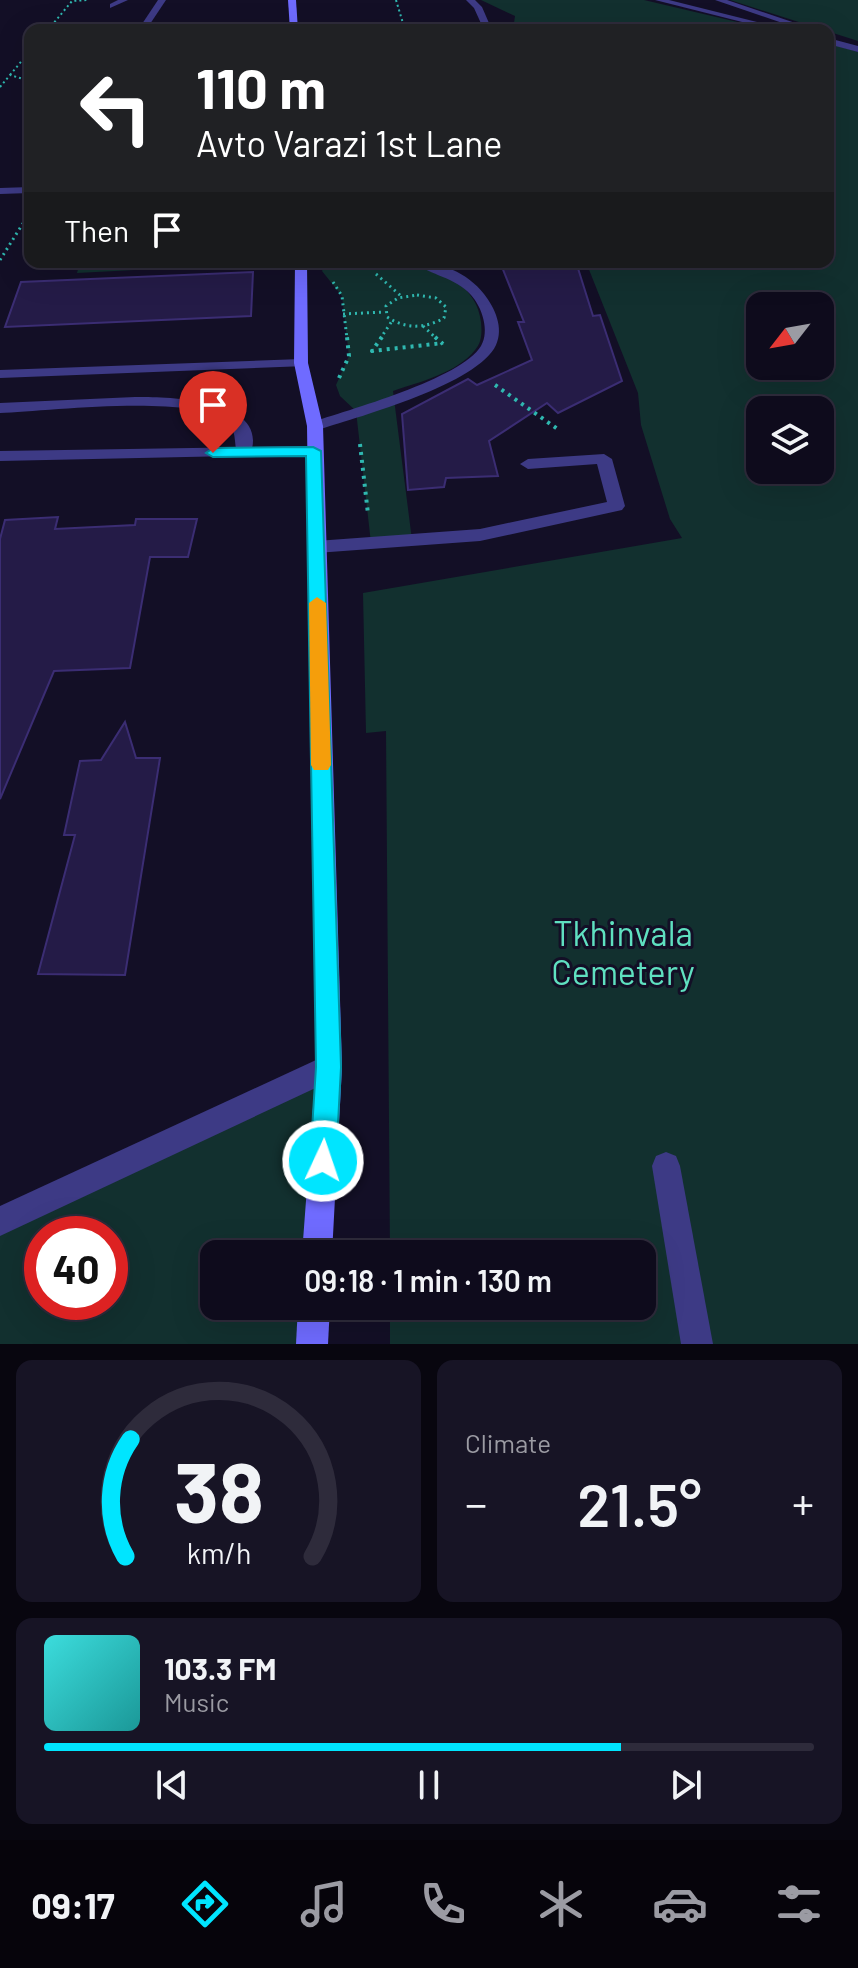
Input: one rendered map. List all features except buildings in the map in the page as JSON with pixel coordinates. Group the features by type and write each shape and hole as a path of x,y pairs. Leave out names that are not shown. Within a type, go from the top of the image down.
{"street":[{"path":"113,6 124,0"},
{"path":"146,24 162,0"},
{"path":"292,0 294,24"},
{"path":"470,0 478,7 485,24"},
{"path":"659,0 760,24"},
{"path":"719,0 793,24"},
{"path":"834,40 858,49"},
{"path":"0,191 24,190"},
{"path":"301,268 301,363 315,426 313,451 329,1067 318,1240"},
{"path":"315,426 426,386 469,366 488,349 493,325 485,306 471,286 437,268"},
{"path":"0,374 301,363"},
{"path":"0,408 164,400 202,404 230,416 241,428 246,440 244,452"},
{"path":"0,456 313,451"},
{"path":"316,547 480,535 616,506 604,459 528,464"},
{"path":"0,1221 329,1067"},
{"path":"666,1166 697,1344"},
{"path":"312,1344 313,1320"}],"path":[{"path":"53,24 73,0 87,0"},
{"path":"396,0 403,24"},
{"path":"0,87 24,58"},
{"path":"10,75 24,79"},
{"path":"0,260 24,222"},
{"path":"376,274 402,297"},
{"path":"334,282 342,296 349,356 336,385 340,396 356,411 371,543"},
{"path":"417,295 436,298 446,307 447,313 438,322 423,326 392,321 385,312 391,301 417,295"},
{"path":"343,314 385,312"},
{"path":"392,321 372,351 443,343"},
{"path":"469,366 561,432 572,461"}],"green space":[{"path":"481,0 644,0 746,24 514,24 515,16"},
{"path":"730,0 858,0 858,41 834,33 834,24 805,24"},
{"name":"Tkhinvala Cemetery","path":"834,45 858,52 858,1344 390,1344 390,1320 656,1320 656,1240 390,1240 386,731 366,733 363,593 682,538 670,519 641,425 638,393 588,268 834,268"},
{"path":"78,268 173,268 77,273"},
{"path":"323,268 428,268 457,282 478,309 480,340 467,358 437,376 393,391 412,540 371,543 356,411 340,396 336,385 349,356 342,296 322,271"},
{"path":"329,1067 318,1240 200,1240 200,1320 313,1320 312,1344 0,1344 0,1221"}],"slow traffic":[{"path":"317,603 321,765"}],"route":[{"path":"213,453 313,451 329,1067 323,1161"}]}
